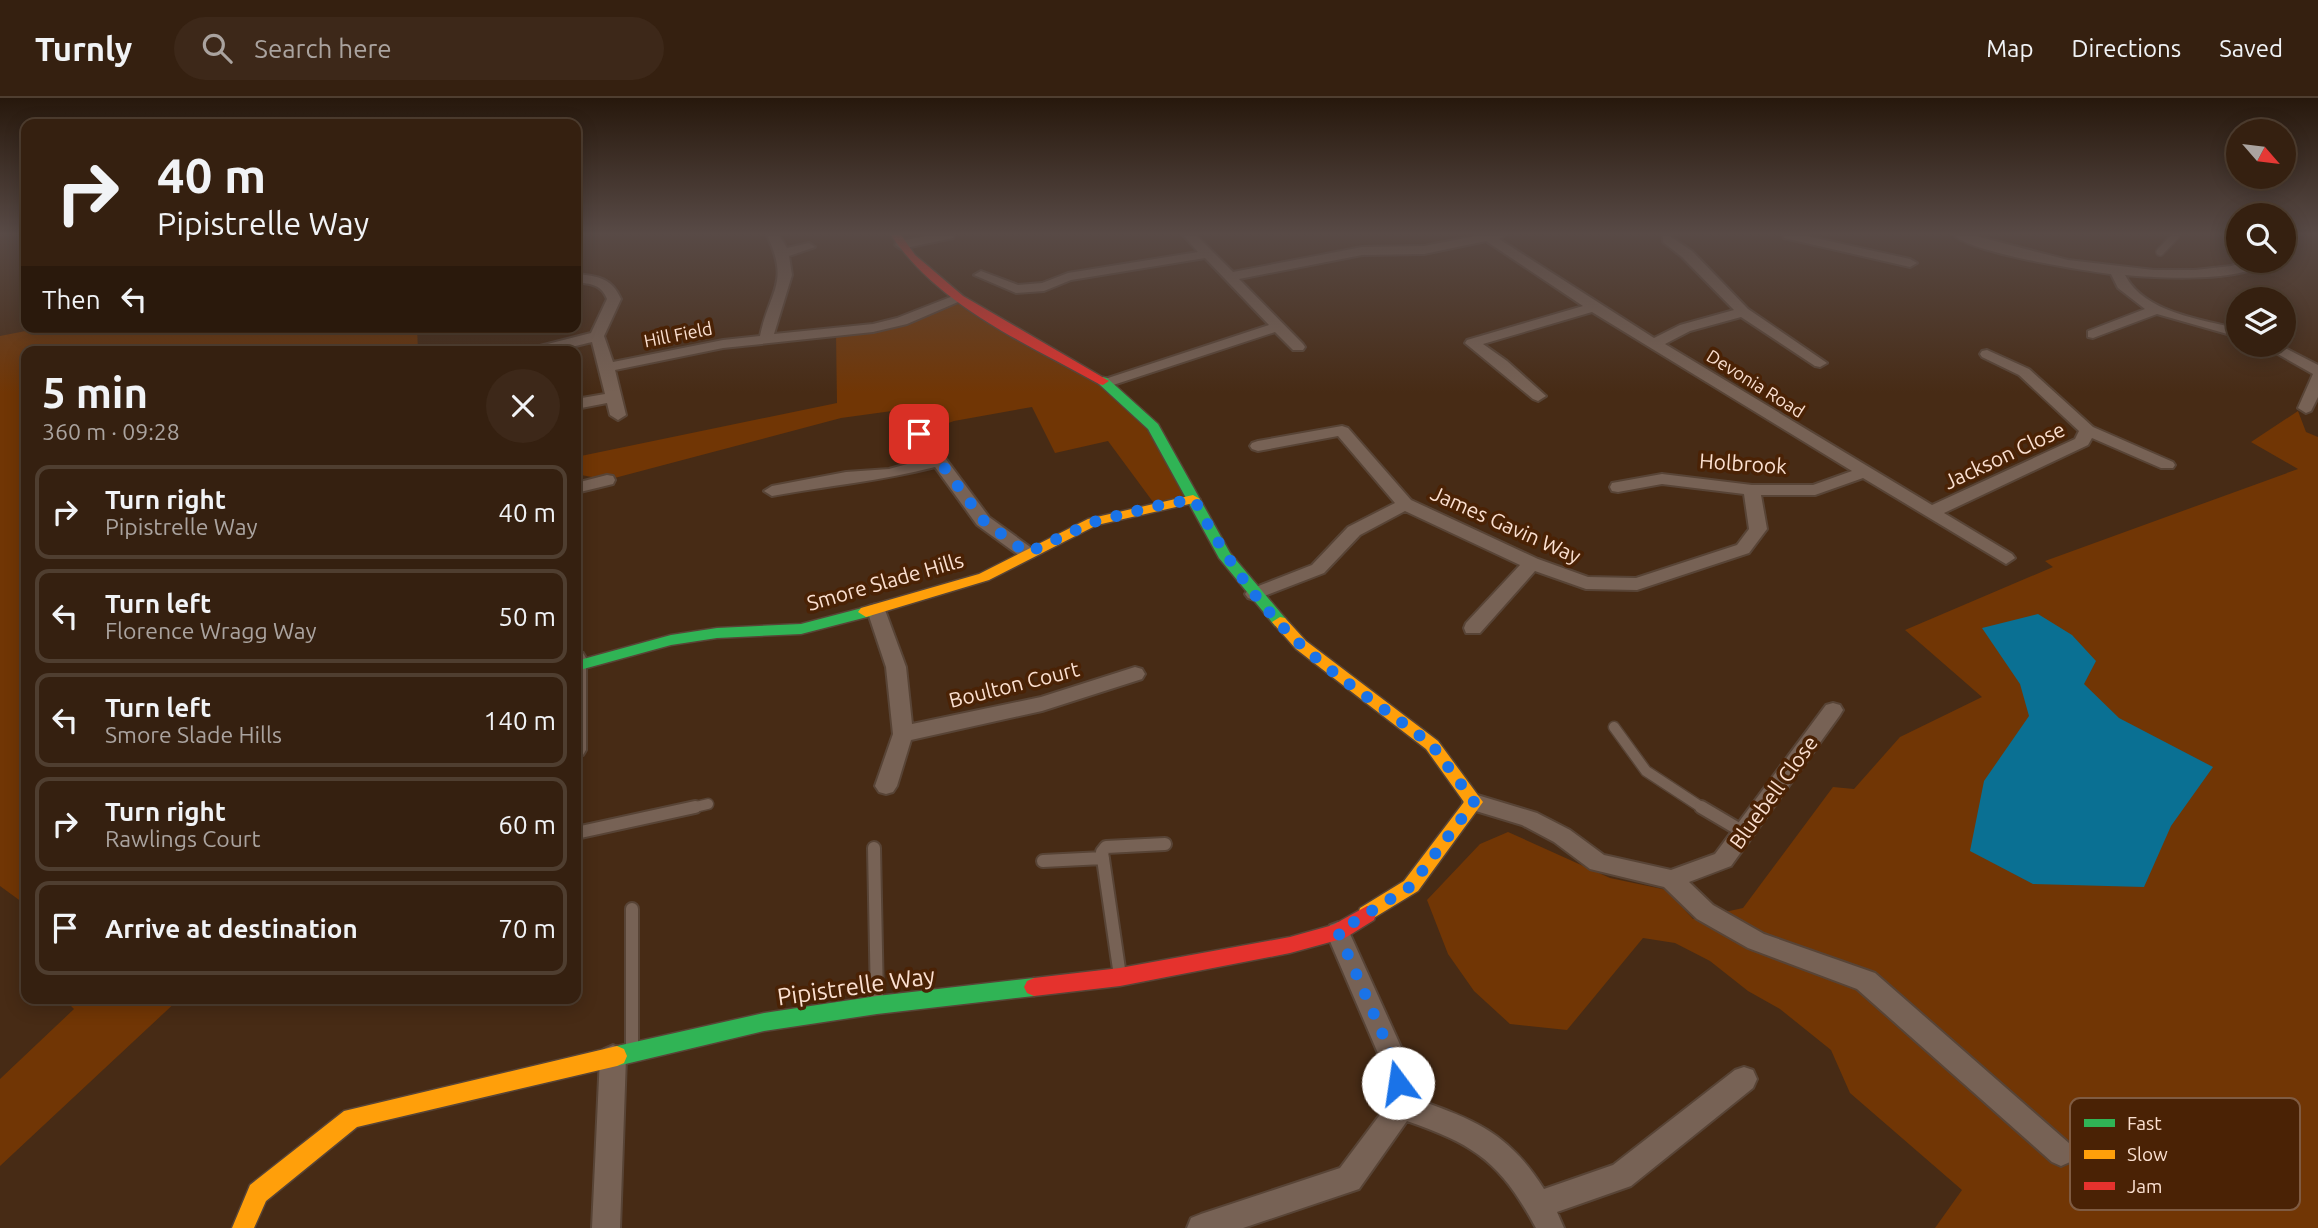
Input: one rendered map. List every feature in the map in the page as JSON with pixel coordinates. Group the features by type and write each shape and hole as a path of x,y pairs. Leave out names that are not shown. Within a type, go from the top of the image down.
{"street":[{"path":"609,288 614,299 597,336 610,368 612,397 618,415"},
{"path":"766,339 769,316 782,288"},
{"path":"944,288 958,299 1107,383 1153,427 1224,555 1254,594 1301,645 1432,745 1474,802 1529,819 1562,836 1598,863 1671,879 1705,912 1756,941 1866,981 2061,1153"},
{"path":"1013,288 1034,288"},
{"path":"1241,288 1298,348"},
{"name":"Devonia Road","path":"1567,288 1863,473 2006,558"},
{"path":"1720,288 1743,312 1820,363"},
{"path":"2126,288 2131,296 2156,309 2226,329"},
{"name":"Hill Field","path":"610,368 723,345 873,328 902,321 958,299"},
{"path":"1538,396 1502,364 1472,343 1594,307"},
{"path":"2094,334 2156,309"},
{"path":"1655,343 1685,328 1743,312"},
{"path":"1107,383 1276,327"},
{"path":"557,346 597,336"},
{"name":"Jackson Close","path":"1987,354 2024,372 2087,430 2167,465"},
{"path":"2293,357 2318,370"},
{"path":"2306,408 2318,377"},
{"path":"581,403 612,397"},
{"name":"Jackson Close","path":"1931,512 2082,442 2087,430"},
{"name":"James Gavin Way","path":"1258,446 1342,431 1405,504 1532,563 1586,583 1637,584 1743,549 1758,529 1752,490"},
{"path":"919,434 984,521 1027,553"},
{"path":"772,491 846,477 890,474 937,461"},
{"name":"Holbrook","path":"1618,487 1662,479 1752,490 1815,490 1863,473"},
{"path":"581,487 607,481"},
{"name":"Smore Slade Hills","path":"581,661 671,640 717,633 801,629 876,610 984,577 1093,522 1194,499"},
{"path":"1254,594 1318,569 1354,531 1405,504"},
{"path":"1474,628 1532,563"},
{"path":"876,610 896,667 903,734 886,786"},
{"name":"Boulton Court","path":"903,734 1042,704 1135,674"},
{"name":"Bluebell Close","path":"1671,879 1723,860 1833,710"},
{"name":"Pipistrelle Way","path":"243,1228 258,1192 352,1118 764,1022 877,1005 1120,977 1290,945 1338,932 1411,886 1474,802"},
{"path":"1211,1227 1349,1179 1402,1107 1393,1058 1338,932"},
{"path":"606,1228 622,1054"},
{"path":"1402,1107 1430,1117 1495,1148 1545,1216 1621,1176 1744,1079"}],"lane":[{"path":"1614,727 1646,771 1745,833"},
{"path":"581,832 708,804"},
{"path":"1120,977 1102,858 1105,847 1165,845"},
{"path":"874,848 877,1005"},
{"path":"1043,860 1102,858"},
{"path":"622,1054 632,909"}],"shaded area":[{"path":"958,299 1093,377 1153,427 1193,499 1156,506 1108,441 1055,453 1032,407 954,421 929,430 892,411 841,418 607,480 581,475 581,456 837,403 836,333 902,321"},
{"path":"21,332 417,333 418,346 21,346 21,901 0,886 0,336"},
{"path":"2298,411 2306,432 2318,437 2318,1228 1935,1228 1962,1190 1850,1093 1831,1050 1780,1009 1748,991 1710,961 1675,943 1643,938 1567,1030 1510,1024 1474,991 1448,954 1427,900 1480,844 1508,832 1610,878 1667,890 1693,919 1743,908 1833,787 1854,789 1900,737 1982,697 1905,630 2053,567 2045,561 2298,469 2251,442"},
{"path":"69,1004 174,1004 0,1166 0,1079 74,1009"}],"water":[{"path":"2038,614 2072,635 2096,661 2084,684 2119,718 2213,767 2171,826 2144,887 2033,884 1970,851 1984,781 2029,716 2020,684 1982,628"}],"traffic: fast":[{"path":"1103,381 1153,427 1224,555 1280,622"},
{"path":"581,665 671,640 717,633 801,629 866,612"},
{"path":"617,1056 764,1022 877,1005 1034,987"}],"traffic: slow":[{"path":"866,612 984,577 1093,522 1193,499"},
{"path":"1280,622 1301,645 1432,745 1474,802 1411,886 1367,914"},
{"path":"243,1228 258,1193 352,1118 617,1056"}],"traffic: jam":[{"path":"945,288 1019,336 1103,381"},
{"path":"1034,987 1120,977 1290,945 1338,932 1367,914"}],"route":[{"path":"919,434 984,521 1027,553 1093,522 1194,499 1224,555 1254,594 1301,645 1432,745 1474,802 1411,886 1338,932 1393,1058 1398,1083"}]}
